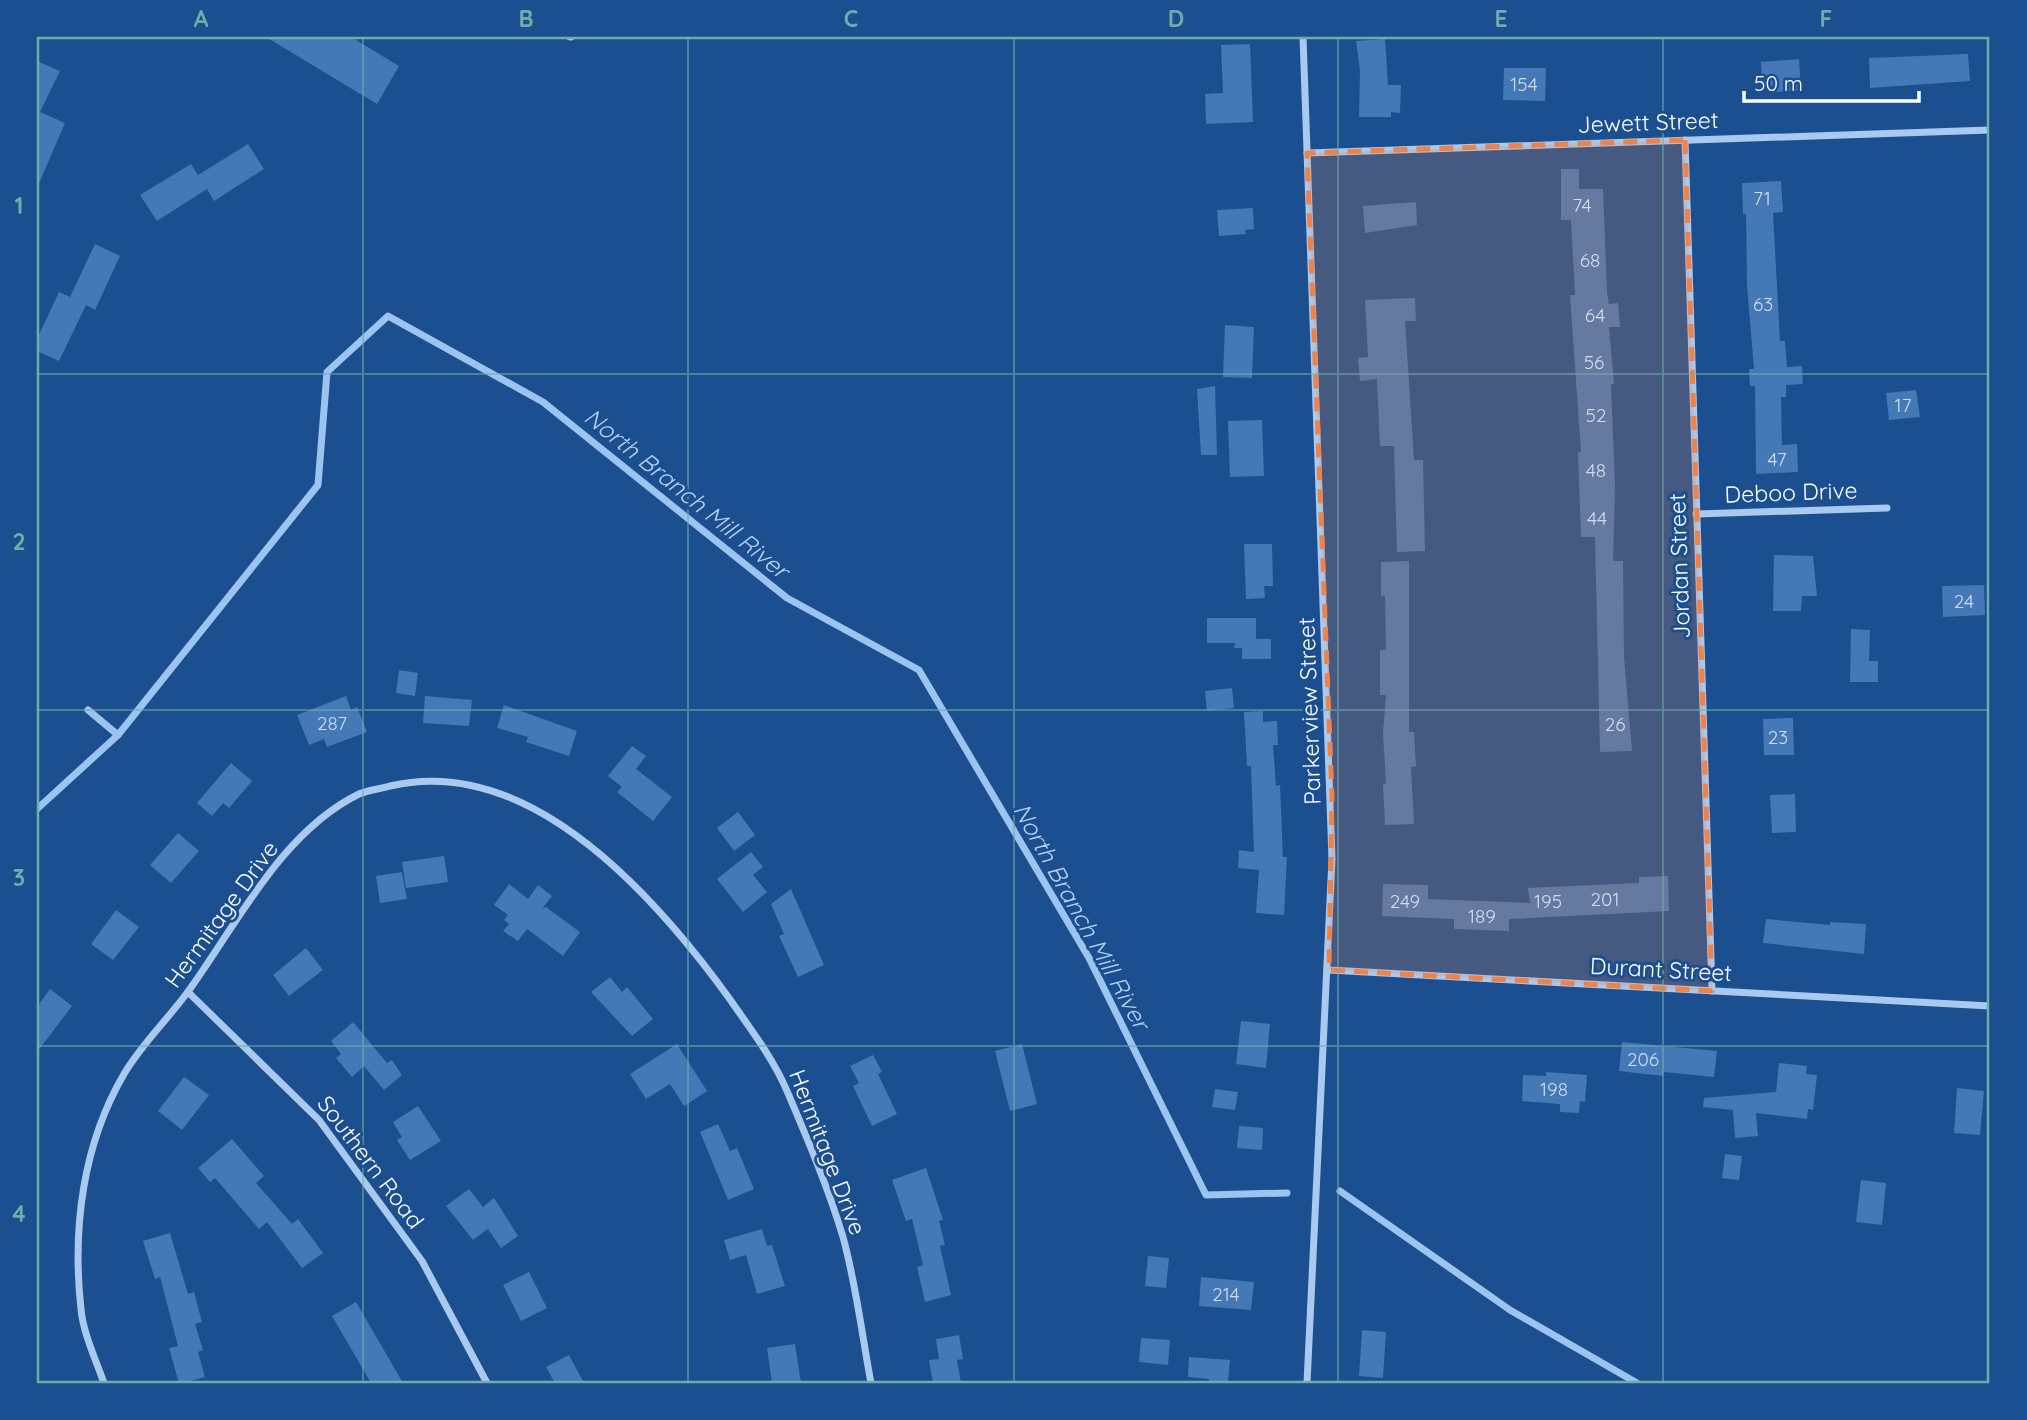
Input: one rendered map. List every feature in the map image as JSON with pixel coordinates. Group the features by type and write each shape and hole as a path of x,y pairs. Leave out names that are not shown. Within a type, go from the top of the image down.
{"street":[{"name":"Parkerview Street","path":"1303,37 1332,796 1329,970 1307,1383"},
{"name":"Jewett Street","path":"1307,153 1990,130"},
{"name":"Jordan Street","path":"1685,140 1712,991"},
{"name":"Deboo Drive","path":"1696,514 1887,508"},
{"name":"Hermitage Drive","path":"104,1383 81,1312 78,1217 96,1130 126,1072 188,992 267,877 314,825 361,793 417,780 468,785 518,800 551,818 615,866 692,947 750,1028 786,1087 843,1239 871,1383"},
{"name":"Durant Street","path":"1329,970 1990,1006"},
{"name":"Southern Road","path":"188,992 319,1120 422,1261 486,1383"}],"highlighted area":[{"path":"1685,140 1712,991 1329,970 1332,796 1307,153"}],"building":[{"path":"266,37 351,37 399,66 377,104"},
{"path":"1385,39 1388,85 1401,85 1400,113 1391,112 1391,117 1359,117 1360,71 1356,41"},
{"path":"1250,44 1253,122 1206,124 1205,94 1223,93 1221,45"},
{"path":"1968,54 1970,81 1870,88 1869,58"},
{"path":"1799,59 1801,91 1774,92 1774,86 1762,86 1761,62"},
{"path":"37,61 60,71 40,112 65,123 37,188"},
{"path":"1504,68 1546,68 1545,101 1503,100"},
{"path":"248,144 264,169 214,201 207,189 157,221 140,195 191,164 198,175"},
{"path":"1561,169 1579,169 1579,189 1603,189 1607,293 1609,304 1618,303 1620,327 1609,327 1614,384 1611,384 1615,487 1613,561 1623,561 1624,657 1632,751 1600,752 1595,537 1581,537 1578,452 1581,452 1570,295 1575,295 1571,220 1561,220"},
{"path":"1781,181 1783,212 1773,213 1780,341 1785,341 1787,367 1802,366 1803,384 1786,385 1786,397 1781,397 1782,445 1797,444 1798,472 1756,474 1755,386 1750,386 1749,369 1754,369 1742,183"},
{"path":"1416,202 1417,225 1365,233 1363,206"},
{"path":"1253,208 1254,229 1245,230 1246,234 1219,236 1217,210"},
{"path":"95,244 120,256 95,310 86,305 59,361 37,351 37,339 59,292 70,297"},
{"path":"1415,298 1416,321 1405,321 1414,460 1423,460 1425,551 1397,552 1394,446 1380,446 1377,379 1360,381 1358,358 1368,357 1365,300"},
{"path":"1225,325 1254,327 1252,378 1223,377"},
{"path":"1215,386 1217,455 1201,455 1197,389"},
{"path":"1916,390 1920,417 1889,420 1886,393"},
{"path":"1262,420 1264,476 1230,477 1228,421"},
{"path":"1244,544 1272,544 1273,586 1264,586 1265,598 1246,599"},
{"path":"1774,555 1813,556 1817,596 1802,596 1801,611 1773,611"},
{"path":"1409,561 1409,732 1414,732 1416,766 1411,767 1414,824 1385,825 1383,733 1386,695 1380,695 1380,650 1386,650 1381,562"},
{"path":"1984,585 1985,615 1943,617 1942,586"},
{"path":"1207,618 1256,618 1256,639 1271,639 1271,659 1242,659 1242,648 1234,648 1235,643 1207,643"},
{"path":"1851,629 1870,630 1869,661 1878,661 1878,682 1850,682"},
{"path":"399,670 418,673 415,696 396,693"},
{"path":"1232,688 1234,708 1207,711 1205,691"},
{"path":"346,696 351,710 357,707 367,732 327,747 324,739 309,745 297,715"},
{"path":"425,696 472,700 469,726 423,723"},
{"path":"504,705 577,731 569,756 526,742 528,737 497,728"},
{"path":"1263,711 1263,722 1277,721 1278,745 1273,745 1276,786 1280,785 1283,857 1287,857 1284,915 1256,913 1259,870 1238,868 1239,850 1254,852 1251,766 1247,766 1244,712"},
{"path":"1793,718 1794,755 1764,755 1763,719"},
{"path":"632,746 646,756 636,769 672,797 653,821 617,792 622,787 608,776"},
{"path":"231,763 252,781 229,808 223,803 212,816 197,803"},
{"path":"1795,794 1796,832 1772,833 1770,795"},
{"path":"738,812 755,835 734,851 717,828"},
{"path":"178,833 199,851 171,883 150,865"},
{"path":"751,852 763,867 753,875 767,892 743,912 717,879"},
{"path":"444,856 448,882 406,888 402,862"},
{"path":"402,872 407,899 380,903 376,876"},
{"path":"1668,876 1669,911 1509,919 1509,931 1454,929 1454,919 1382,916 1383,884 1428,885 1428,899 1530,903 1528,888 1639,883 1639,877"},
{"path":"509,884 528,899 538,885 552,896 542,909 546,907 580,932 563,956 527,929 518,941 503,931 509,924 504,920 508,915 494,905"},
{"path":"791,889 824,965 798,977 779,936 784,934 771,904"},
{"path":"116,910 139,927 113,960 91,944"},
{"path":"1766,919 1830,925 1830,922 1866,924 1864,954 1763,943"},
{"path":"306,948 323,970 289,996 273,975"},
{"path":"610,977 622,992 627,987 653,1019 632,1036 591,992"},
{"path":"50,989 72,1006 37,1052 37,1007"},
{"path":"1241,1021 1270,1024 1266,1068 1236,1064"},
{"path":"353,1022 387,1063 392,1060 402,1075 384,1090 364,1066 352,1077 336,1058 341,1054 331,1041"},
{"path":"1622,1042 1717,1051 1714,1077 1664,1072 1663,1076 1619,1071"},
{"path":"677,1044 707,1091 684,1106 670,1084 646,1099 630,1074"},
{"path":"1022,1044 1037,1104 1010,1111 995,1051"},
{"path":"873,1055 882,1072 878,1074 897,1114 872,1126 853,1086 859,1083 850,1066"},
{"path":"1779,1063 1807,1066 1806,1074 1817,1075 1813,1110 1808,1109 1807,1119 1756,1113 1758,1136 1735,1138 1733,1110 1703,1107 1704,1098 1776,1092"},
{"path":"1546,1072 1587,1075 1585,1102 1580,1101 1579,1113 1560,1112 1560,1104 1522,1101 1523,1075 1546,1076"},
{"path":"184,1077 209,1095 182,1130 158,1111"},
{"path":"1957,1088 1984,1091 1980,1135 1954,1133"},
{"path":"1215,1089 1238,1092 1235,1110 1212,1107"},
{"path":"418,1106 441,1141 410,1160 397,1140 402,1137 393,1122"},
{"path":"718,1124 730,1151 737,1148 754,1189 728,1200 700,1132"},
{"path":"1239,1126 1263,1128 1262,1150 1237,1148"},
{"path":"232,1139 264,1176 256,1183 292,1224 298,1219 323,1253 302,1268 267,1222 259,1229 215,1178 210,1182 198,1168"},
{"path":"1725,1154 1742,1156 1739,1180 1722,1178"},
{"path":"926,1168 943,1220 939,1221 945,1245 940,1246 951,1295 925,1302 917,1267 923,1265 912,1219 906,1221 892,1180"},
{"path":"1861,1180 1886,1183 1882,1225 1856,1222"},
{"path":"469,1189 483,1207 494,1198 518,1236 501,1248 488,1229 473,1240 446,1206"},
{"path":"762,1229 767,1246 772,1245 785,1286 757,1294 746,1255 730,1260 724,1240"},
{"path":"170,1233 188,1294 194,1292 202,1322 195,1324 203,1350 198,1352 205,1377 183,1383 179,1383 169,1348 178,1346 160,1277 155,1279 143,1241"},
{"path":"1148,1256 1169,1258 1166,1288 1145,1286"},
{"path":"529,1272 547,1308 521,1321 503,1285"},
{"path":"1201,1277 1254,1282 1251,1310 1199,1306"},
{"path":"356,1302 403,1383 371,1383 332,1316"},
{"path":"1362,1330 1386,1332 1383,1378 1359,1376"},
{"path":"959,1335 963,1359 957,1360 961,1383 933,1383 929,1360 939,1359 936,1339"},
{"path":"1141,1338 1170,1340 1168,1365 1139,1362"},
{"path":"795,1344 801,1383 772,1383 767,1348"},
{"path":"569,1355 584,1383 555,1383 546,1367"},
{"path":"1189,1357 1230,1360 1228,1383 1209,1383 1209,1379 1188,1377"}],"waterway":[{"name":"North Branch Mill River","path":"37,809 118,735 318,485 327,372 388,316 543,402 787,598 919,670 1089,958 1206,1195 1287,1193"},
{"path":"88,710 118,735"},
{"name":"North Branch Mill River","path":"1340,1191 1510,1310 1637,1383"}]}
